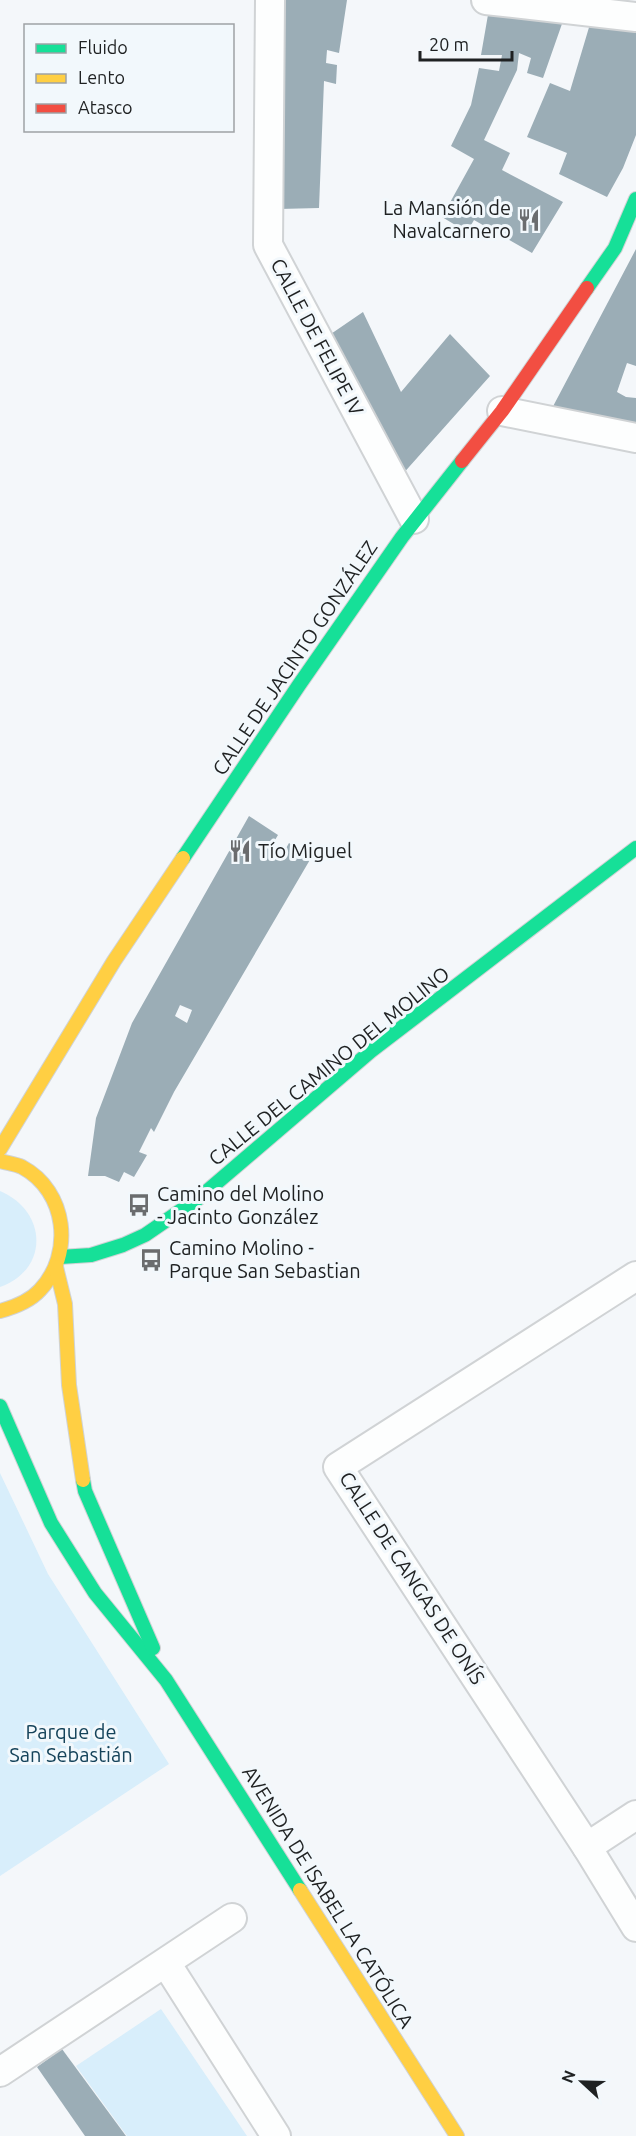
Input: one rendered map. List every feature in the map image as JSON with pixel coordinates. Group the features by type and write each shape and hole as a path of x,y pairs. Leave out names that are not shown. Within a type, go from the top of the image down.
{"street":[{"name":"CALLE DE FELIPE IV","path":"270,0 268,245 414,519"},
{"path":"486,0 636,17"},
{"name":"CALLE DE JACINTO GONZÁLEZ","path":"0,1149 114,961 299,684 414,519 502,411 615,248 636,199"},
{"path":"502,411 636,438"},
{"name":"CALLE DEL CAMINO DEL MOLINO","path":"58,1262 90,1256 123,1245 145,1235 199,1198 371,1051 636,848"},
{"name":"AVENIDA DE ISABEL LA CATÓLICA","path":"0,1161 22,1167 39,1179 52,1195 60,1215 63,1236 58,1262 65,1304 69,1385 85,1491 166,1680"},
{"path":"0,1311 21,1305 42,1289 58,1262"},
{"name":"CALLE DE CANGAS DE ONÍS","path":"636,1276 338,1467 587,1847 636,1926"},
{"name":"AVENIDA DE ISABEL LA CATÓLICA","path":"0,1406 51,1523 94,1593 166,1680 457,2136"},
{"path":"587,1847 636,1815"},
{"path":"0,2072 232,1918"},
{"path":"166,1963 276,2136"}],"green space":[{"path":"0,1191 16,1200 27,1212 34,1225 36,1240 34,1254 28,1267 16,1279 0,1287"},
{"name":"Parque de San Sebastián","path":"0,1473 48,1574 169,1764 0,1876"},
{"path":"161,2009 247,2136 127,2136 76,2066"}],"building":[{"path":"281,0 347,0 339,53 327,50 326,63 337,65 336,84 324,81 319,208 279,209"},
{"path":"489,9 563,21 543,78 527,73 531,58 519,53 517,70 484,140 510,153 502,170 563,202 532,253 474,220 467,232 442,217 474,159 451,146 471,105 479,68 499,71 502,55 481,55"},
{"path":"590,24 636,30 636,135 623,168 607,197 559,174 567,153 527,137 550,83 570,91"},
{"path":"636,249 636,366 627,363 617,392 626,397 636,398 636,430 549,414"},
{"path":"363,312 401,392 450,334 490,376 401,476 325,338"},
{"path":"249,816 278,835 269,850 281,857 289,843 311,858 174,1092 154,1132 151,1128 139,1152 147,1155 134,1177 124,1172 119,1182 105,1176 88,1176 96,1118 132,1023","holes":["180,1005 192,1010 187,1023 175,1016"]},
{"path":"62,2049 126,2136 85,2136 37,2067"}],"traffic: fast":[{"path":"587,288 615,248 636,199"},
{"path":"183,858 402,537 462,461"},
{"path":"60,1257 91,1255 123,1245 145,1235 199,1198 371,1051 636,848"},
{"path":"0,1406 51,1523 95,1593 166,1680 300,1890"},
{"path":"83,1480 85,1491 153,1648"}],"traffic: slow":[{"path":"0,1149 114,961 183,858"},
{"path":"0,1161 22,1167 37,1178 49,1191 61,1224 58,1259 51,1275 32,1297 0,1311"},
{"path":"56,1267 65,1304 69,1385 83,1480"},
{"path":"300,1890 457,2136"}],"traffic: jam":[{"path":"462,461 502,411 587,288"}],"place":[{"name":"La Mansión de Navalcarnero","path":"529,220"},
{"name":"Tío Miguel","path":"240,851"},
{"name":"Camino del Molino - Jacinto González","path":"139,1205"},
{"name":"Camino Molino - Parque San Sebastian","path":"151,1260"}]}
